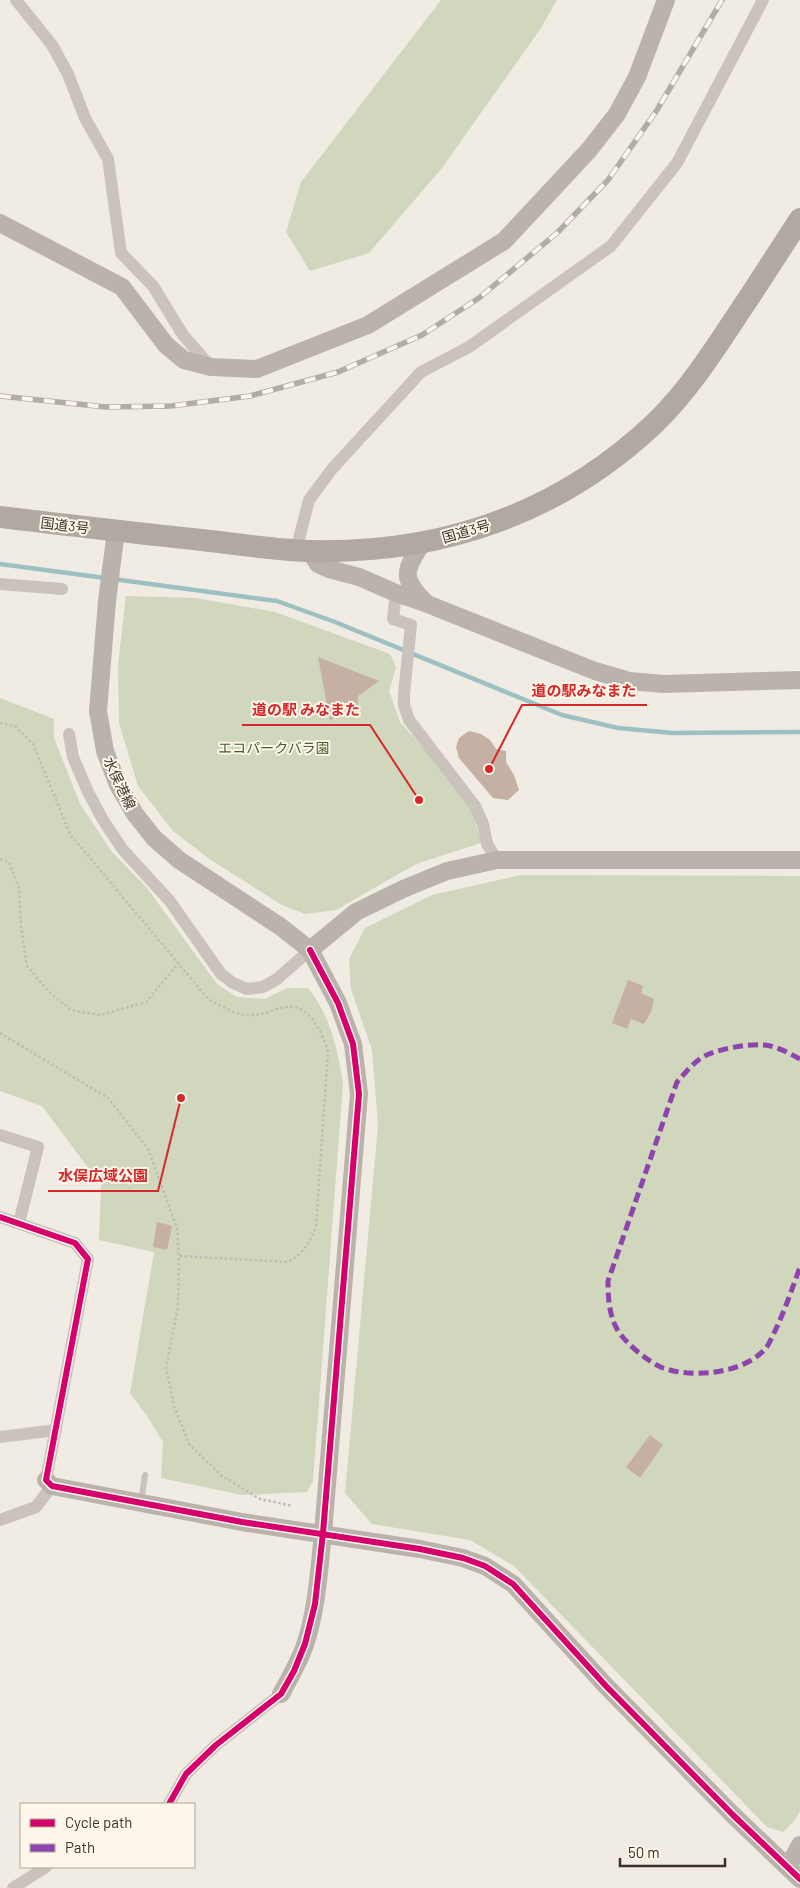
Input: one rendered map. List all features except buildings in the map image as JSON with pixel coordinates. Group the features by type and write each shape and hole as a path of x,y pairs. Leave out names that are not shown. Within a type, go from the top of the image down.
{"highway":[{"name":"国道3号","path":"0,517 115,541 303,550 366,549 423,542 476,530 526,511 572,486 616,456 656,422 691,383 800,220"}],"street":[{"path":"16,0 52,45 68,74 85,118 108,159 122,253 153,286 183,335 211,368"},
{"path":"0,223 122,287 166,345 184,360 211,368 256,369 368,325 504,241 588,150 617,114 637,78 666,0"},
{"path":"763,0 677,163 611,246 469,347 421,372 332,469 309,500 303,550 318,564 329,570 359,577 595,672 629,681 664,684 800,680"},
{"name":"水俣港線","path":"115,541 107,600 98,711 105,751 118,785 134,814 154,838 179,860 280,927 310,950"},
{"path":"423,542 409,565 407,576 412,590 425,603"},
{"path":"0,584 62,589"},
{"path":"396,593 393,618 411,625 405,672 404,706 410,720 476,806 483,824 487,844 497,860"},
{"path":"69,734 73,757 88,792 103,820 123,850 169,900 221,974 233,983 247,988 263,987 277,979 356,912 403,889 447,872 497,860 800,860"},
{"path":"170,1803 186,1774 216,1745 281,1694 294,1671 305,1644 315,1604 323,1533 359,1094 353,1044 338,1003 310,950"},
{"path":"0,1135 38,1147 19,1224"},
{"path":"0,1217 75,1243 88,1259 56,1430 49,1483 36,1507 0,1520"},
{"path":"0,1437 56,1430"},
{"path":"49,1483 140,1503 242,1522 420,1549 463,1558 485,1566 513,1584 606,1686 733,1815 794,1873"},
{"path":"794,1873 800,1846"},
{"path":"14,1888 44,1868"}],"lane":[{"path":"140,1503 145,1474"}],"path":[{"path":"0,723 15,726 33,744 70,834 208,1000 233,1013 255,1015 288,1006 304,1011 320,1029 328,1051 316,1228 308,1244 299,1256 288,1262 179,1256"},
{"path":"0,859 9,862 18,888 27,966 49,992 71,1010 100,1015 146,1002 178,964"},
{"path":"0,1033 108,1098 148,1149 177,1228 179,1256 178,1307 166,1367 174,1406 189,1444 222,1476 260,1499 293,1506"}],"green space":[{"path":"441,0 557,0 541,28 442,168 369,253 310,271 286,232 301,182"},
{"name":"エコパークバラ園","path":"126,596 196,598 275,612 390,654 396,667 389,691 400,722 425,750 473,813 481,843 416,864 336,910 305,914 282,905 211,860 173,831 138,786 119,723 118,665"},
{"path":"0,698 54,719 54,738 80,804 112,852 147,888 217,984 237,997 265,999 287,988 308,988 328,1022 343,1083 313,1481 307,1492 242,1495 161,1478 163,1442 130,1393 154,1252 99,1240 101,1185 42,1106 0,1091"},
{"path":"521,875 800,876 800,1811 795,1820 783,1832 767,1827 514,1566 470,1540 372,1524 345,1493 378,1125 372,1050 351,989 349,959 365,928 432,895"}],"waterway":[{"path":"0,564 105,578"},
{"path":"113,579 277,601 335,622 562,715 618,728 673,733 800,732"}],"railway":[{"path":"0,396 106,407 171,406 250,396 338,372 422,335 479,298 557,233 608,180 657,110 722,0"}],"marked path":[{"path":"800,1059 769,1046 736,1047 704,1056 677,1082 608,1281 609,1300 614,1324 631,1346 644,1357 663,1368 689,1373 718,1372 732,1368 757,1356 766,1348 782,1315 800,1267"}],"cycle path":[{"path":"170,1803 186,1774 216,1745 281,1694 294,1671 305,1644 315,1604 323,1533 359,1094 353,1044 338,1003 310,950"},
{"path":"0,1217 75,1243 88,1259 46,1480 52,1486 242,1522 420,1549 463,1558 485,1566 513,1584 606,1686 733,1815 800,1879"}],"place":[{"name":"道の駅みなまた","path":"489,769"},
{"name":"道の駅 みなまた","path":"419,800"},
{"name":"水俣広域公園","path":"181,1098"}]}
